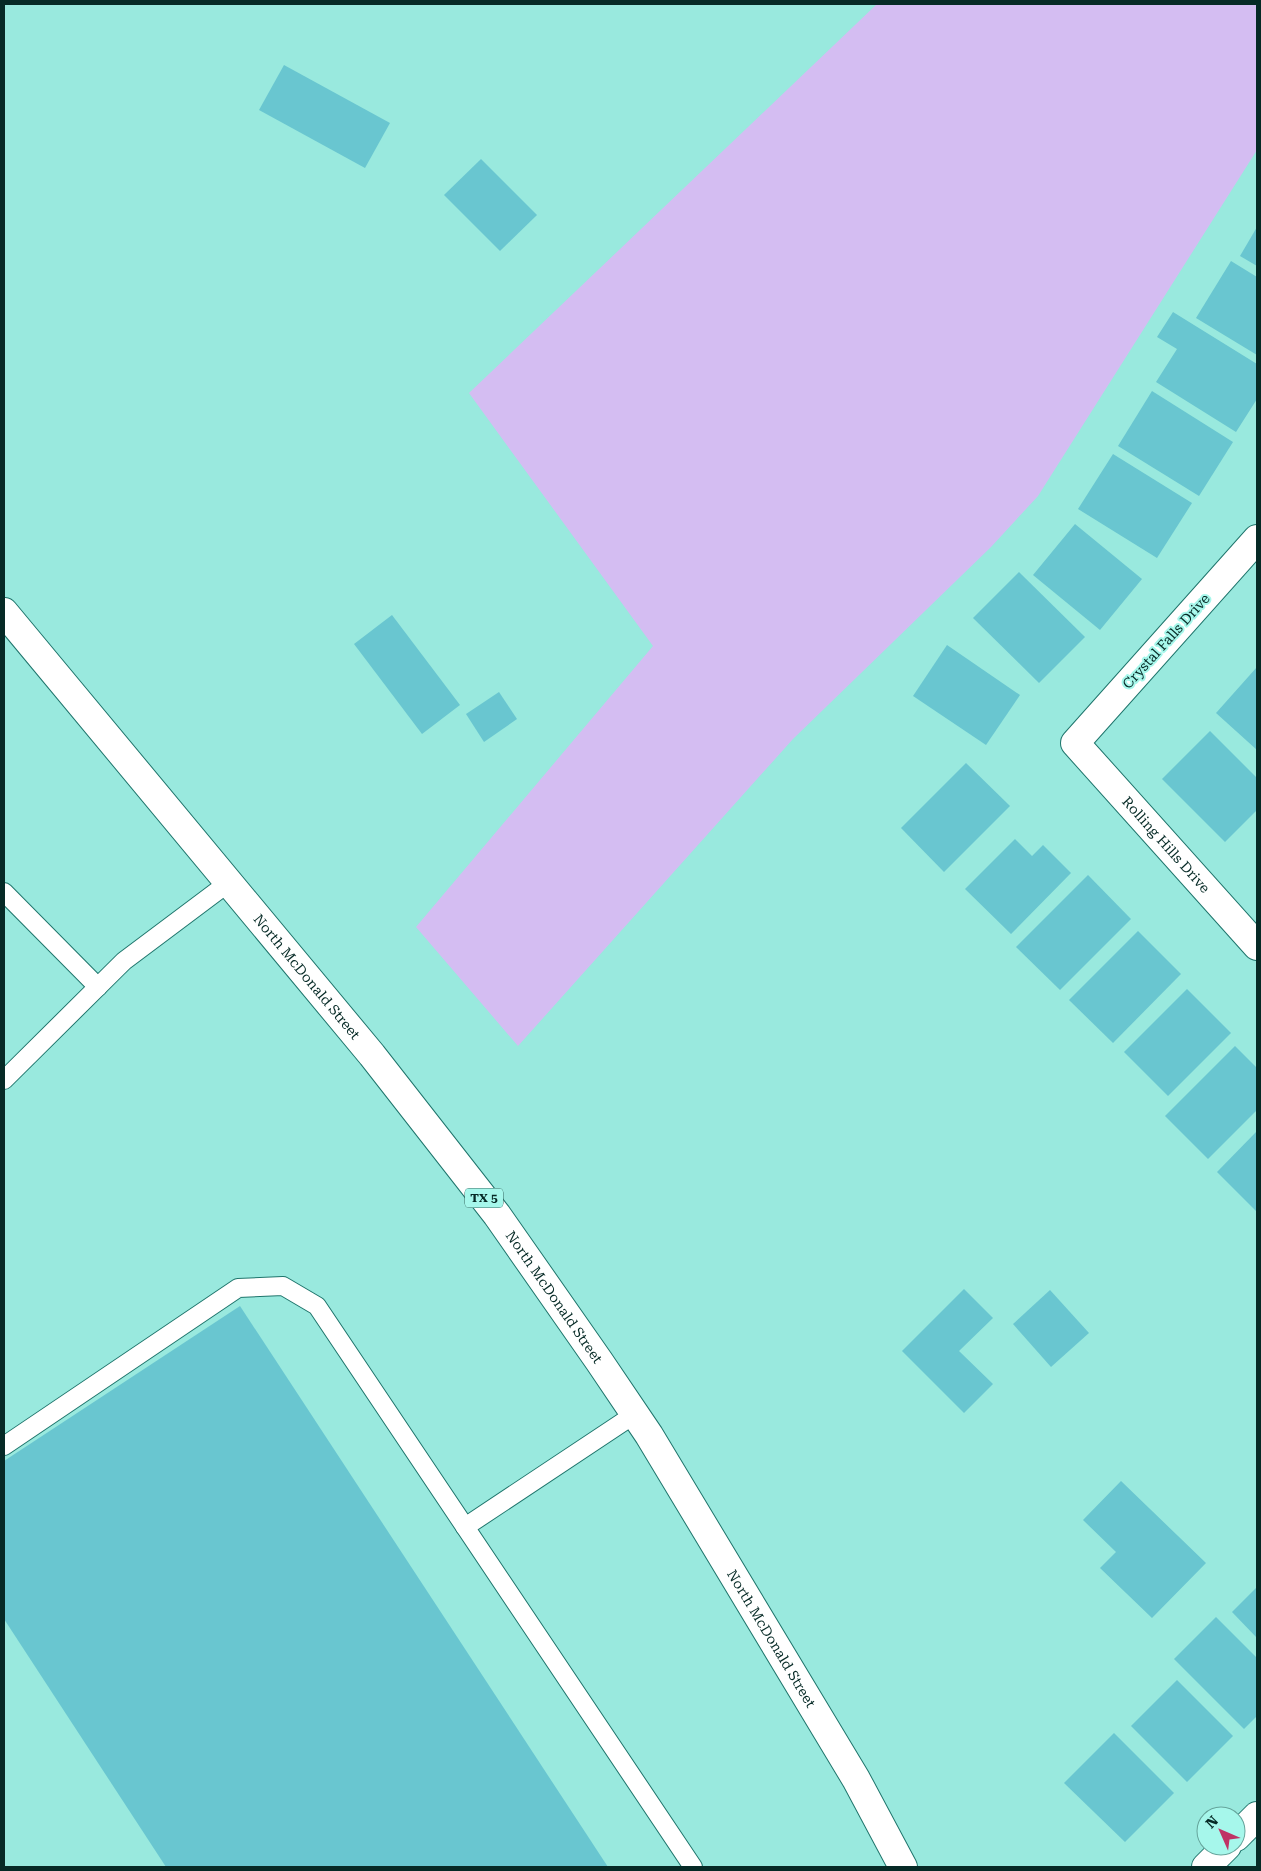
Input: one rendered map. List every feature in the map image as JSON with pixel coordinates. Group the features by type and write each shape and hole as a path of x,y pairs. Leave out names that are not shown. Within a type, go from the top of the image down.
{"main road":[{"name":"Crystal Falls Drive","path":"1075,744 1257,539"},
{"name":"North McDonald Street","path":"4,612 372,1055 497,1215 635,1414 846,1762 903,1867"},
{"name":"Rolling Hills Drive","path":"1075,744 1257,946"},
{"path":"1246,1827 1257,1816"},
{"path":"1206,1867 1217,1856"}],"lane":[{"path":"4,1080 124,961 228,883"},
{"path":"4,892 98,987"},
{"path":"4,1446 238,1288 283,1286 317,1306 694,1867"},
{"path":"465,1527 635,1414"}],"shaded area":[{"path":"877,4 1257,4 1257,150 1038,496 991,547 793,739 518,1046 416,927 653,646 469,393"}],"building":[{"path":"284,65 390,123 365,168 259,110"},
{"path":"481,159 537,215 500,251 444,195"},
{"path":"1257,227 1257,266 1240,256"},
{"path":"1231,261 1257,277 1257,355 1196,318"},
{"path":"1173,312 1257,364 1257,399 1236,432 1156,382 1177,349 1157,337"},
{"path":"1152,391 1233,442 1199,496 1118,446"},
{"path":"1113,454 1192,503 1157,558 1078,509"},
{"path":"1075,524 1142,579 1100,630 1033,575"},
{"path":"1019,572 1085,637 1039,683 973,618"},
{"path":"392,615 460,705 422,734 354,644"},
{"path":"947,645 1020,695 986,745 913,696"},
{"path":"1257,667 1257,750 1216,713"},
{"path":"499,692 517,719 484,742 466,714"},
{"path":"1210,731 1257,778 1257,810 1225,842 1162,779"},
{"path":"966,763 1010,806 944,872 901,828"},
{"path":"1015,839 1032,856 1043,845 1071,873 1011,934 965,889"},
{"path":"1088,875 1131,919 1060,990 1016,947"},
{"path":"1138,931 1181,974 1113,1043 1069,1000"},
{"path":"1187,989 1231,1033 1168,1096 1124,1052"},
{"path":"1235,1046 1257,1068 1257,1110 1208,1159 1165,1116"},
{"path":"1257,1131 1257,1212 1217,1172"},
{"path":"964,1289 993,1318 959,1351 993,1384 964,1413 902,1351"},
{"path":"1050,1290 1089,1333 1051,1367 1013,1324"},
{"path":"240,1306 608,1867 166,1867 4,1619 4,1461"},
{"path":"1121,1481 1206,1563 1152,1618 1100,1568 1116,1552 1083,1520"},
{"path":"1257,1587 1257,1638 1232,1612"},
{"path":"1216,1617 1257,1658 1257,1716 1244,1729 1174,1659"},
{"path":"1177,1680 1233,1736 1187,1782 1131,1726"},
{"path":"1114,1733 1174,1793 1125,1842 1064,1783"}]}
